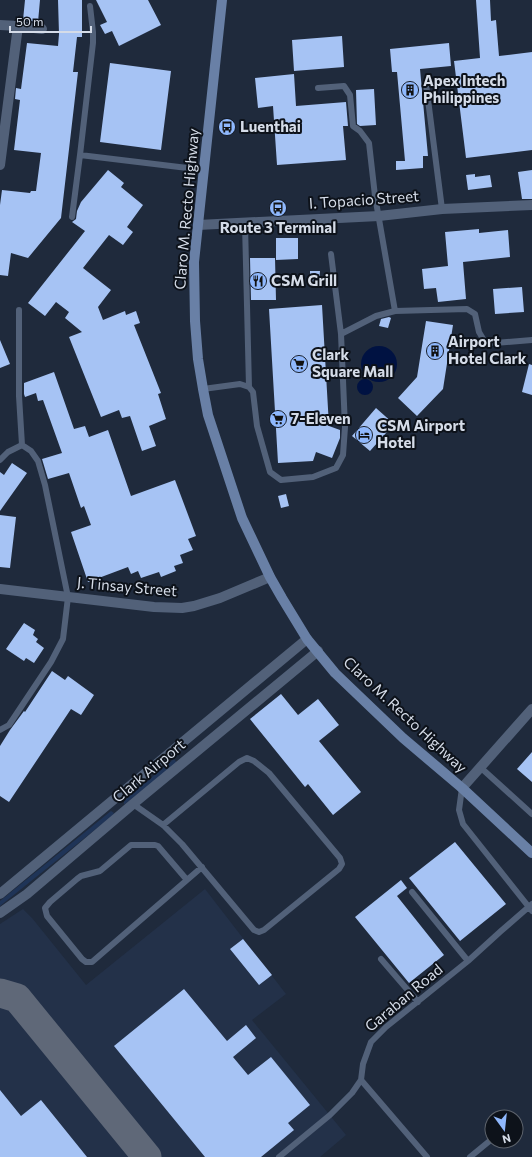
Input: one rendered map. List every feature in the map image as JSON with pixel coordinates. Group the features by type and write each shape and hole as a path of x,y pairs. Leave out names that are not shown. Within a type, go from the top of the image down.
{"main road":[{"name":"Claro M. Recto Highway","path":"222,0 194,262 194,299 198,359 202,389 217,443 239,510 270,577 307,639 335,673 379,716 462,788 532,853"}],"street":[{"path":"0,24 42,29"},
{"path":"0,165 18,26"},
{"name":"I. Topacio Street","path":"198,226 379,216 442,209 532,205"},
{"name":"J. Tinsay Street","path":"0,589 154,607 182,608 220,598 270,577"},
{"name":"Clark Airport","path":"0,894 307,639"},
{"name":"Clark Airport","path":"0,914 28,894 123,812 318,651"},
{"path":"462,788 532,709"},
{"path":"112,800 123,812"}],"lane":[{"path":"72,216 93,43 90,6"},
{"path":"426,84 442,209"},
{"path":"318,88 344,86 350,95 353,126 360,131 369,143 375,196 394,311"},
{"path":"80,155 204,170"},
{"path":"245,224 249,386 253,392 257,426 270,472 281,480 313,477 336,468 343,455 345,427 342,334 331,254"},
{"path":"342,334 376,316 394,311 467,309 475,314 480,332 485,342 495,343 532,340"},
{"path":"19,310 19,396 22,445"},
{"path":"202,389 240,384 249,386"},
{"path":"0,460 8,452 22,445"},
{"path":"0,730 9,725 51,662 63,640 68,597 45,485 38,460 31,451 22,445"},
{"path":"133,804 163,825 182,844 254,930 259,932 264,930 339,869 342,864 340,858 269,773 254,761 247,758 239,762 163,825"},
{"path":"480,767 532,814"},
{"path":"462,788 459,810 463,824 531,908"},
{"path":"187,880 158,846 131,845 100,871 81,876 44,908 47,916 82,959 86,962 92,962 187,880 202,867"},
{"path":"412,892 468,961"},
{"name":"Garaban Road","path":"279,1157 330,1115 352,1093 361,1080 363,1064 371,1042 386,1027 468,961 501,931 531,908"},
{"path":"381,959 418,1002"},
{"path":"361,1080 427,1157"},
{"path":"470,1157 484,1146"}],"shaded area":[{"path":"383,346 392,351 396,357 396,371 392,377 383,382 375,382 366,377 362,371 361,360 366,351 372,347"},
{"path":"365,379 372,384 373,387 368,394 365,395 358,390 357,387 362,380"},
{"path":"174,759 177,763 124,804 124,800"},
{"path":"111,811 114,813 112,816 0,906 0,901"},
{"path":"205,889 286,994 252,1020 346,1135 320,1157 0,1157 0,924 23,909 86,985"}],"building":[{"path":"25,0 40,0 38,22 23,20"},
{"path":"58,0 82,0 82,37 77,37 73,72 78,72 61,218 28,258 11,253 8,276 0,275 0,205 2,190 30,193 31,191 36,191 41,153 14,150 20,100 15,99 16,88 21,89 27,43 58,46"},
{"path":"96,0 148,0 161,25 119,46 112,31 105,34 100,25 107,22"},
{"path":"476,0 490,0 491,21 496,20 499,56 532,52 532,150 466,158 454,61 480,58"},
{"path":"342,36 344,67 294,71 292,40"},
{"name":"Apex Intech Philippines","path":"449,43 451,66 420,69 428,156 423,156 423,168 396,170 396,161 405,161 397,72 392,72 390,49"},
{"path":"110,63 171,71 161,150 100,142"},
{"path":"294,74 296,106 346,102 348,126 343,126 346,160 277,165 273,106 258,108 255,78"},
{"path":"374,89 376,125 360,126 357,124 356,90"},
{"path":"108,170 124,183 121,187 143,205 127,227 133,232 123,245 109,235 83,268 111,290 98,307 103,320 125,311 126,315 136,311 140,323 134,325 161,393 158,394 166,419 149,426 156,446 142,451 130,416 122,418 119,410 101,417 69,337 82,332 65,318 69,312 56,302 45,316 28,303 85,231 72,222 76,219 77,211 81,202"},
{"path":"532,170 532,199 522,199 518,172"},
{"path":"475,174 475,177 490,175 492,187 468,190 466,175"},
{"path":"479,229 479,233 508,230 510,257 463,262 466,299 438,302 436,288 424,289 422,269 448,266 445,232"},
{"path":"276,238 298,238 298,259 276,260"},
{"path":"250,258 275,258 276,300 251,300"},
{"path":"310,271 320,271 319,283 310,283"},
{"path":"522,287 524,312 495,314 493,289"},
{"name":"Clark Square Mall","path":"322,305 329,426 340,430 340,438 332,458 316,452 313,461 278,463 269,309"},
{"path":"391,318 388,328 379,326 381,319"},
{"name":"Airport Hotel Clark","path":"426,321 453,325 443,389 417,416 398,398 417,377"},
{"path":"0,340 10,364 0,368"},
{"path":"529,364 532,365 532,395 522,392"},
{"path":"54,372 74,429 85,426 89,437 108,430 131,496 175,480 196,536 188,539 193,550 180,555 183,563 174,566 176,571 161,577 159,572 141,578 138,571 131,574 128,567 88,582 71,532 91,525 84,506 81,508 69,473 48,479 42,459 62,453 43,400 38,401 36,393 25,397 24,394 24,383"},
{"path":"376,408 394,424 370,451 352,436"},
{"path":"12,463 27,473 0,511 0,472 4,475"},
{"path":"286,494 289,506 281,508 278,496"},
{"path":"0,515 16,517 10,568 0,567"},
{"path":"24,623 35,630 33,635 38,639 36,642 44,648 34,663 26,658 24,661 6,649"},
{"path":"52,671 65,680 68,676 94,695 81,715 71,709 9,802 0,796 0,746"},
{"path":"281,694 298,715 318,699 339,725 319,741 361,792 333,815 308,784 305,787 250,719"},
{"path":"532,752 532,782 517,769"},
{"path":"455,842 506,904 460,941 409,878"},
{"path":"401,880 407,888 397,896 444,955 409,983 355,917"},
{"path":"243,939 272,975 259,985 230,949"},
{"path":"184,989 227,1041 246,1025 256,1038 233,1057 248,1075 271,1057 310,1105 288,1123 294,1130 261,1157 205,1157 114,1046"},
{"path":"0,1090 21,1116 41,1100 87,1157 0,1157"}],"taxiway":[{"path":"0,993 17,998 147,1157"}],"place":[{"name":"Apex Intech Philippines","path":"410,90"},
{"name":"Luenthai","path":"227,127"},
{"name":"Route 3 Terminal","path":"278,208"},
{"name":"CSM Grill","path":"258,281"},
{"name":"Airport Hotel Clark","path":"435,351"},
{"name":"Clark Square Mall","path":"299,364"},
{"name":"7-Eleven","path":"278,419"},
{"name":"CSM Airport Hotel","path":"364,435"}]}
